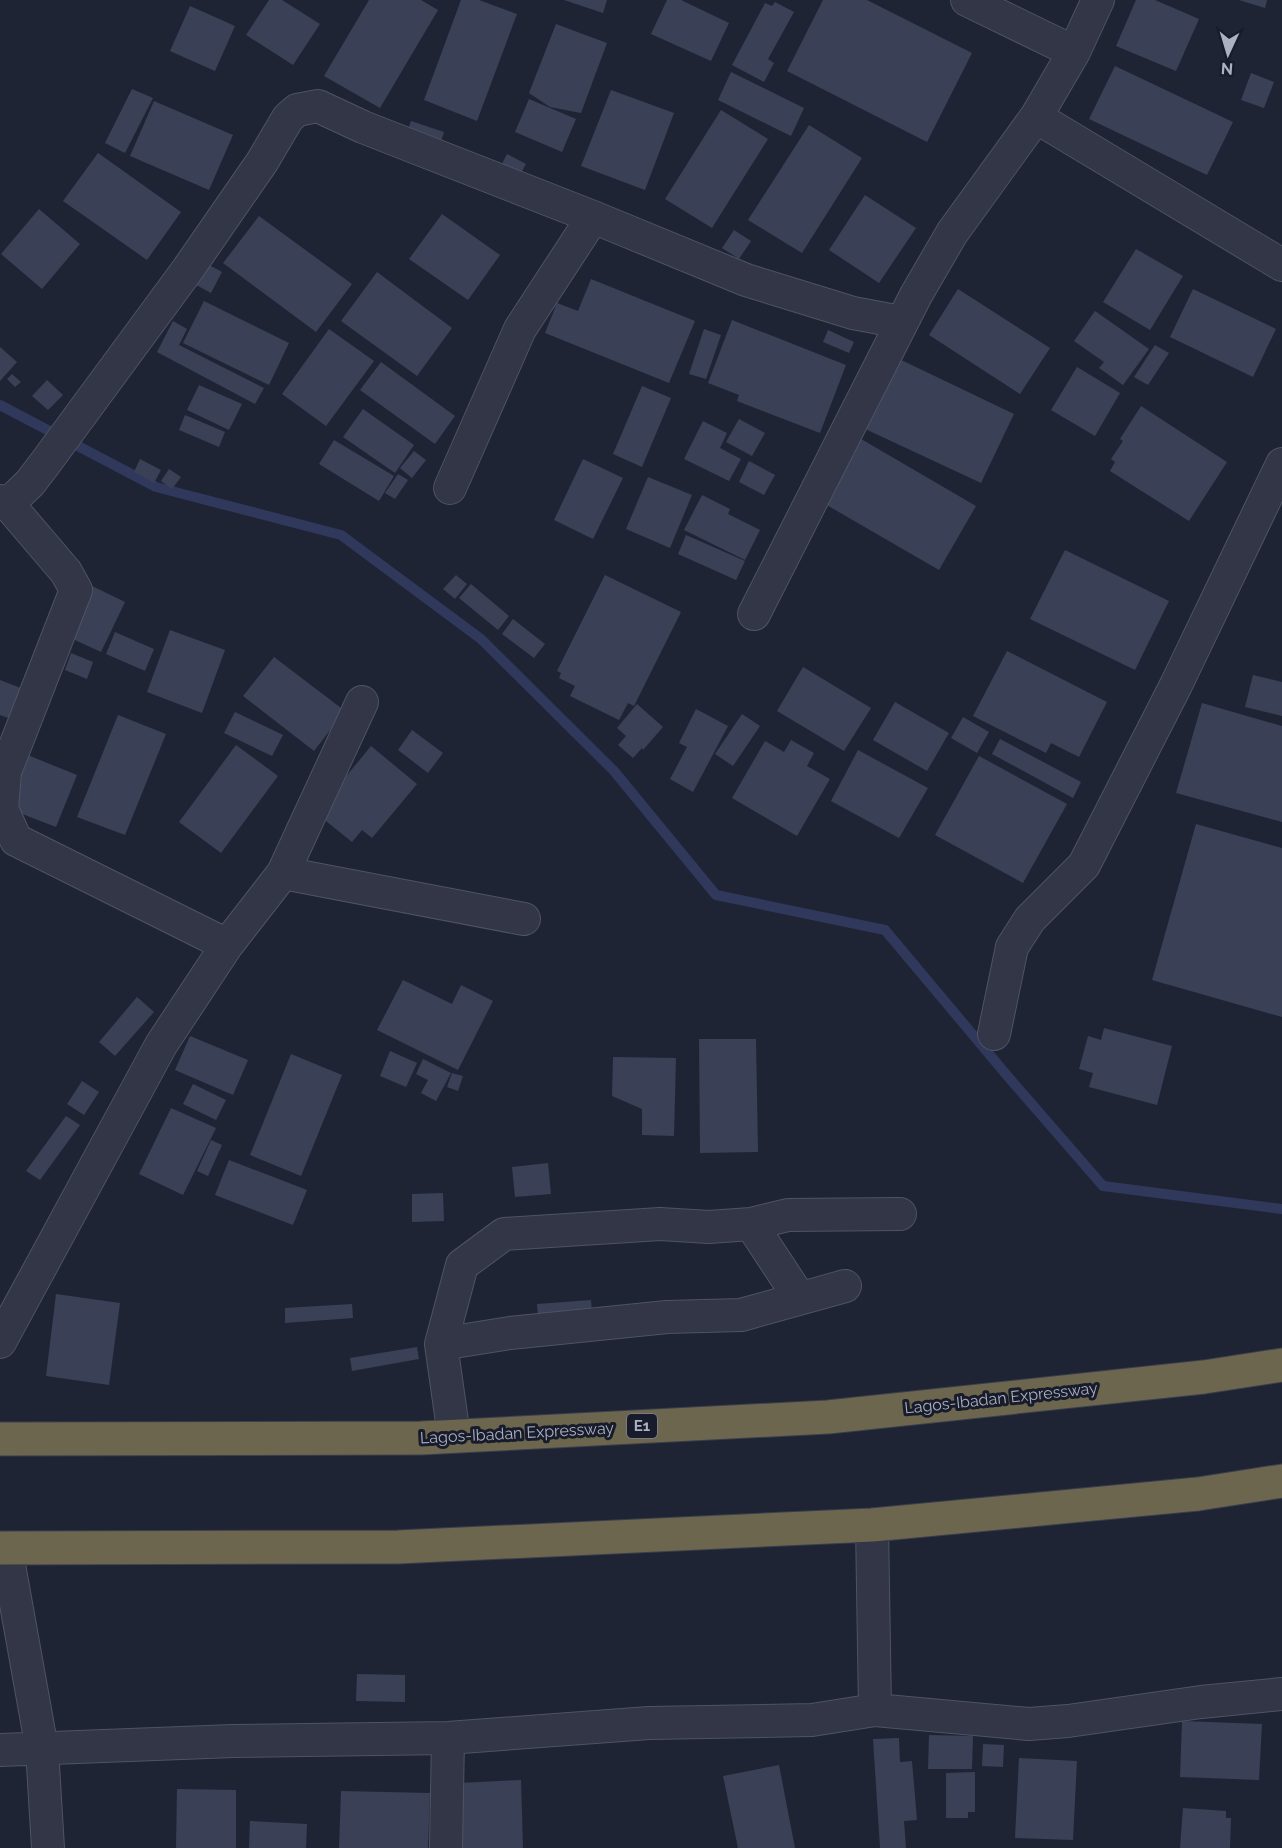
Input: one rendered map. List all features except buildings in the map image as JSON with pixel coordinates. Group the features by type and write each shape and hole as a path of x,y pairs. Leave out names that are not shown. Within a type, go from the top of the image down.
{"highway":[{"name":"Lagos-Ibadan Expressway","path":"0,1439 454,1436 828,1417 1204,1377 1282,1365"},
{"path":"3,1548 398,1547 872,1525 1198,1494 1282,1481"}],"street":[{"path":"967,0 1074,52"},
{"path":"754,614 901,322 952,233 1036,117 1074,52 1098,0"},
{"path":"227,945 16,840 2,809 5,772 76,590 21,487 188,269 262,162 288,118 297,110 318,105 363,127 746,280 853,313 901,322"},
{"path":"1036,117 1282,265"},
{"path":"450,488 520,329 593,217"},
{"path":"993,1034 1012,947 1030,919 1084,864 1176,686 1282,464"},
{"path":"0,1342 161,1045 227,945 284,873 362,702"},
{"path":"284,873 524,919"},
{"path":"454,1436 441,1344 462,1265 504,1234 660,1224 709,1227 751,1224 788,1215 900,1214"},
{"path":"751,1224 799,1297"},
{"path":"441,1344 510,1333 655,1318 741,1315 845,1286"},
{"path":"872,1525 875,1710"},
{"path":"3,1548 42,1749 48,1848"},
{"path":"0,1750 233,1741 448,1738 649,1723 812,1720 875,1710 1029,1724 1282,1694"},
{"path":"446,1848 448,1738"}],"waterway":[{"path":"0,405 156,487 341,535 481,639 614,771 716,895 885,930 1103,1186 1282,1209"}]}
